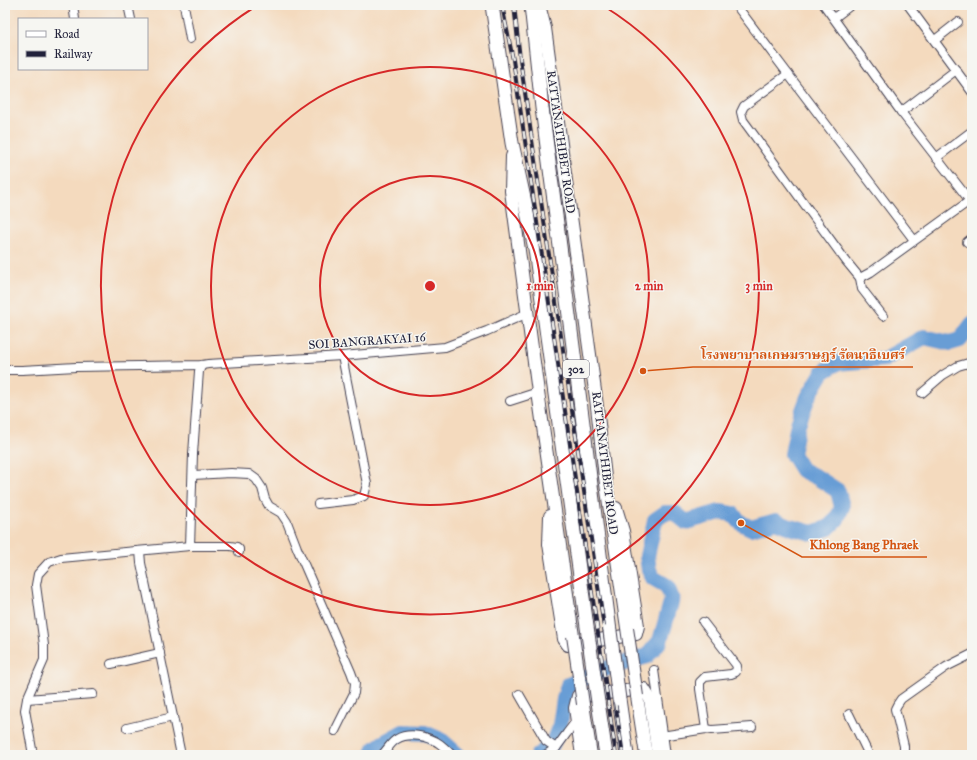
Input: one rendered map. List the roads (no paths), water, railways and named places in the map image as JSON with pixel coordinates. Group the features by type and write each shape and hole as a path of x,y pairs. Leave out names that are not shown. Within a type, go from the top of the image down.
{"main road":[{"name":"302","path":"492,5 512,143 535,249 606,755"},
{"name":"RATTANATHIBET ROAD","path":"531,5 542,108 627,755"},
{"name":"RATTANATHIBET ROAD","path":"539,5 545,28 594,382 605,477 646,755"},
{"name":"302","path":"512,143 511,191 590,755"},
{"path":"551,484 549,544 564,639 568,645 636,634 638,626 623,531 605,477"},
{"path":"582,755 575,708 578,696 644,689 650,699 659,737 658,755"}],"street":[{"path":"73,5 75,18"},
{"path":"128,5 131,18"},
{"path":"184,5 190,39"},
{"path":"736,5 914,240"},
{"path":"824,5 901,112 936,158 971,200 860,278"},
{"path":"834,18 851,5"},
{"path":"908,5 972,92"},
{"path":"935,40 958,22"},
{"path":"901,112 956,70"},
{"path":"788,74 744,106 741,112 743,120 860,278 862,289 884,316"},
{"path":"936,158 972,131"},
{"name":"SOI BANGRAKYAI 16","path":"5,370 202,365 342,356 446,347 528,313"},
{"path":"318,504 353,500 364,496 367,484 342,356"},
{"path":"922,393 944,374 958,366 972,362"},
{"path":"190,546 193,454 199,371 202,365"},
{"path":"510,401 538,392"},
{"path":"192,476 231,473 249,474 256,479 262,488 265,499 270,506 281,513 287,522 296,548 355,683 354,693 335,731"},
{"path":"33,755 25,710 27,698 44,660 44,645 36,586 38,574 49,562 61,558 190,546 230,546 237,547 239,552"},
{"path":"140,551 141,563 181,755"},
{"path":"703,622 737,666 736,672 705,677 700,682 706,729"},
{"path":"111,664 160,653"},
{"path":"904,755 904,746 895,709 896,705 901,699 946,667 972,654"},
{"path":"654,670 659,737 666,755"},
{"path":"27,698 93,694"},
{"path":"519,694 546,741 552,745"},
{"path":"849,714 869,755"},
{"path":"127,728 173,717"},
{"path":"545,755 552,745 567,734 576,720"},
{"path":"659,737 706,729 712,730 752,727"},
{"path":"382,755 396,739 404,736 415,735 439,743 452,755"}],"waterway":[{"path":"538,755 552,745 560,725 568,685 608,668 647,656 660,641 672,599 667,586 653,578 649,570 647,556 655,520 665,513 675,513 686,522 720,512 733,514 741,523 751,528 776,521 790,527 812,533 828,528 837,519 842,507 838,491 802,470 792,454 798,424 808,397 823,372 837,363 885,359 924,337 950,343 960,340 972,324"},
{"path":"372,755 375,749 383,743 403,732 425,733 441,740 458,755"}],"railway":[{"path":"502,5 513,60 616,755"},
{"path":"514,5 520,59 623,755"}],"place":[{"name":"โรงพยาบาลเกษมราษฏร์ รัตนาธิเบศร์","path":"643,371"},
{"name":"Khlong Bang Phraek","path":"741,523"}]}
